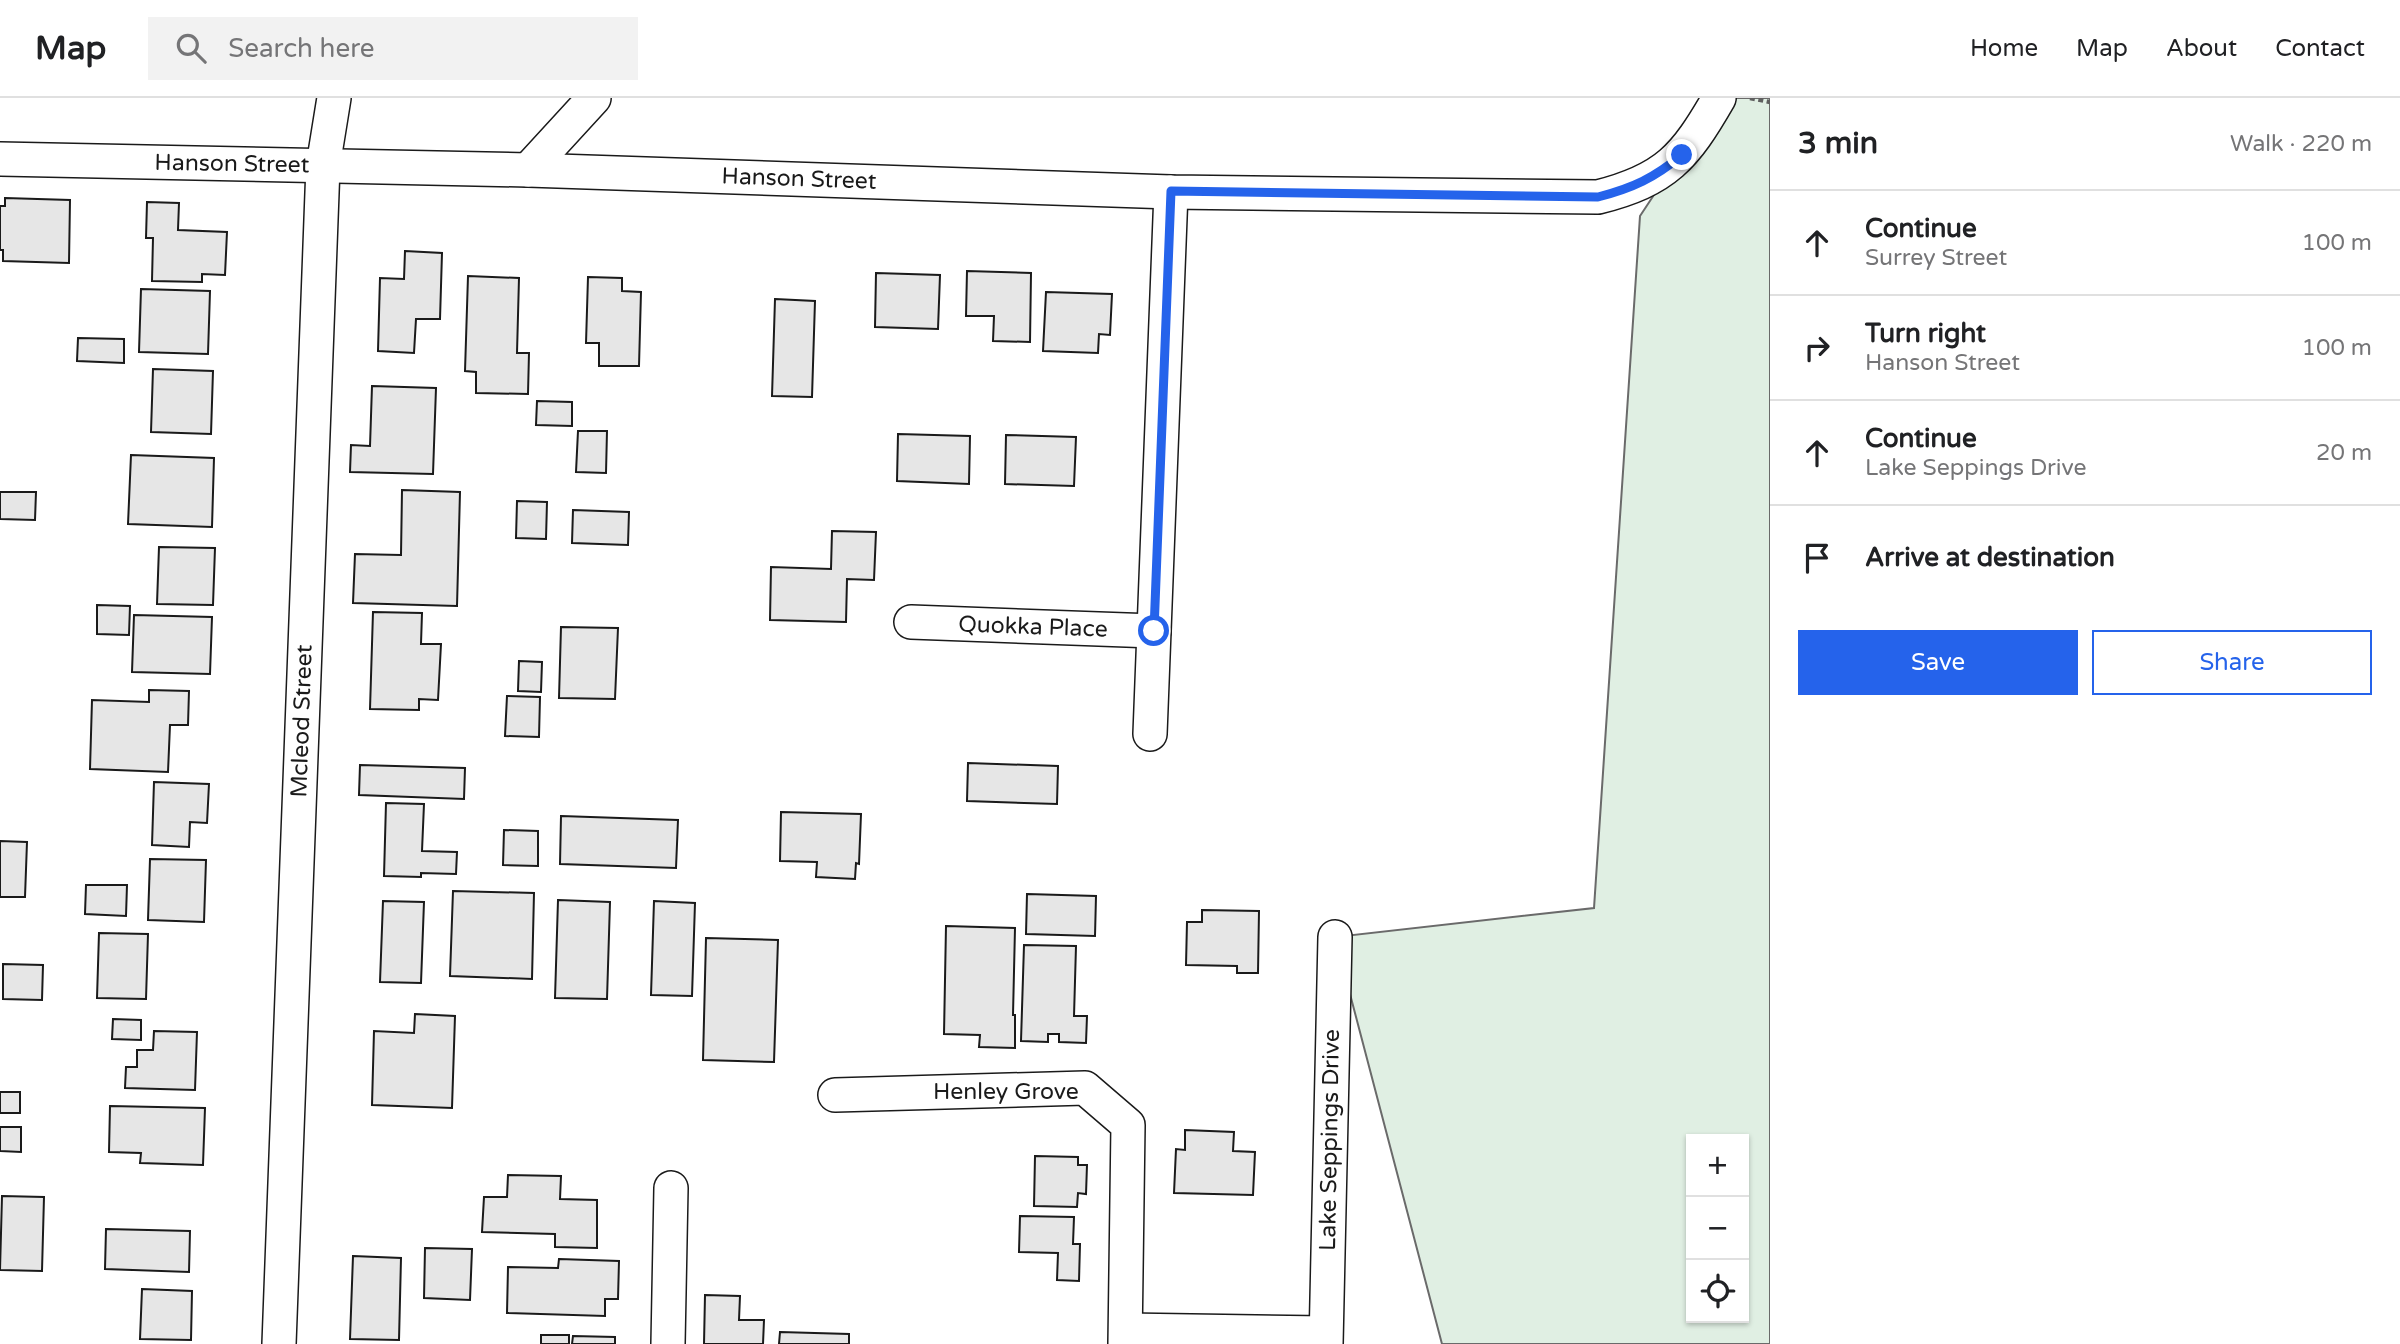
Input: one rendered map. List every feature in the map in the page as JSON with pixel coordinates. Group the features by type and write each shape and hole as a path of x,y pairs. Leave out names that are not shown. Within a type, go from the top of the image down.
{"street":[{"name":"Mcleod Street","path":"279,1344 323,166 334,98"},
{"path":"528,170 594,98"},
{"name":"Hanson Street","path":"0,159 528,170 1171,191 1598,197 1627,190 1659,174 1682,155 1719,98"},
{"path":"1150,734 1171,191"},
{"name":"Quokka Place","path":"911,622 1154,631"},
{"name":"Lake Seppings Drive","path":"1326,1339 1335,937"},
{"name":"Henley Grove","path":"835,1095 1085,1088 1128,1125 1125,1337 1326,1339"},
{"path":"668,1344 671,1188"}],"path":[{"path":"1749,98 1770,102"}],"green space":[{"path":"1718,98 1770,98 1770,1344 1442,1344 1335,937 1594,908 1640,216"}],"building":[{"path":"5,198 70,200 69,263 3,261 3,250 0,250 0,206 5,206"},
{"path":"147,202 179,203 178,230 227,232 225,275 202,274 202,282 152,281 153,238 146,238"},
{"path":"405,251 442,253 440,319 416,319 414,353 378,351 380,278 404,279"},
{"path":"967,271 1031,273 1030,342 993,341 994,316 966,316"},
{"path":"876,273 940,275 938,329 875,327"},
{"path":"468,276 519,278 517,353 529,353 528,394 476,393 476,372 465,371"},
{"path":"588,277 622,278 622,291 641,292 639,366 599,366 599,343 586,343"},
{"path":"141,289 210,291 208,354 139,352"},
{"path":"1046,292 1112,294 1110,335 1099,334 1098,353 1043,351"},
{"path":"775,299 815,301 812,397 772,396"},
{"path":"78,338 124,339 124,363 77,361"},
{"path":"153,369 213,371 211,434 151,432"},
{"path":"372,386 436,388 433,474 350,472 351,445 370,446"},
{"path":"537,401 572,402 572,426 536,425"},
{"path":"578,431 607,431 606,473 576,472"},
{"path":"898,434 970,436 969,484 897,481"},
{"path":"1006,435 1076,437 1074,486 1005,484"},
{"path":"131,455 214,458 212,527 128,524"},
{"path":"402,490 460,492 457,606 353,603 355,554 401,555"},
{"path":"0,492 36,492 35,520 0,519"},
{"path":"517,501 547,502 546,539 516,538"},
{"path":"573,510 629,512 628,545 572,543"},
{"path":"832,531 876,532 874,580 847,579 846,622 770,620 771,567 831,569"},
{"path":"159,547 215,548 213,605 157,604"},
{"path":"97,605 130,606 129,635 97,634"},
{"path":"373,612 422,613 421,644 441,644 438,700 419,699 419,710 370,709"},
{"path":"134,615 212,617 210,674 132,672"},
{"path":"561,627 618,628 615,699 559,698"},
{"path":"519,661 542,662 541,692 518,691"},
{"path":"149,690 189,691 188,725 170,725 168,772 90,769 92,700 149,702"},
{"path":"507,696 540,697 539,737 505,736"},
{"path":"968,763 1058,766 1057,804 967,801"},
{"path":"360,765 465,768 464,799 359,795"},
{"path":"154,782 209,784 207,823 190,822 189,847 152,845"},
{"path":"386,803 424,804 422,851 457,852 456,874 384,876"},
{"path":"781,812 861,814 859,864 856,863 855,879 816,877 817,862 780,861"},
{"path":"561,816 678,820 676,868 560,864"},
{"path":"504,830 538,831 538,866 503,865"},
{"path":"0,841 27,842 25,897 0,897"},
{"path":"150,859 206,860 204,922 148,920"},
{"path":"86,885 127,885 126,916 85,914"},
{"path":"453,891 534,893 532,979 450,976"},
{"path":"1027,894 1096,896 1095,936 1026,934"},
{"path":"558,900 610,902 607,999 555,998"},
{"path":"383,901 424,902 421,983 380,982"},
{"path":"654,901 695,903 692,996 651,995"},
{"path":"1202,910 1259,911 1258,973 1237,973 1237,966 1186,965 1187,922 1202,922"},
{"path":"946,926 1015,928 1015,1048 979,1047 980,1035 944,1034"},
{"path":"99,933 148,934 146,999 97,998"},
{"path":"706,938 778,940 774,1062 703,1060"},
{"path":"1024,945 1076,946 1074,1016 1087,1016 1086,1043 1059,1042 1059,1034 1048,1034 1048,1042 1021,1041"},
{"path":"3,964 43,965 42,1000 3,999"},
{"path":"415,1014 455,1016 452,1108 372,1105 374,1031 414,1033"},
{"path":"113,1019 141,1020 141,1040 112,1039"},
{"path":"154,1031 197,1032 195,1090 125,1088 126,1067 137,1067 137,1050 153,1050"},
{"path":"0,1092 20,1092 20,1113 0,1113"},
{"path":"110,1106 205,1108 203,1165 140,1163 141,1153 109,1152"},
{"path":"0,1127 21,1127 21,1152 0,1151"},
{"path":"1185,1130 1234,1132 1233,1151 1255,1152 1253,1195 1174,1193 1176,1149 1185,1150"},
{"path":"1035,1156 1078,1157 1078,1165 1087,1165 1086,1194 1078,1193 1077,1207 1034,1206"},
{"path":"508,1175 561,1176 560,1199 597,1200 597,1248 555,1247 555,1234 482,1232 484,1197 507,1197"},
{"path":"2,1196 44,1197 42,1271 0,1270"},
{"path":"1020,1216 1074,1217 1073,1244 1080,1244 1079,1281 1057,1280 1058,1253 1019,1252"},
{"path":"106,1229 190,1231 189,1272 105,1269"},
{"path":"425,1248 472,1249 470,1300 424,1298"},
{"path":"353,1256 401,1258 399,1340 350,1339"},
{"path":"559,1259 619,1261 618,1299 605,1299 605,1316 507,1313 508,1267 558,1268"},
{"path":"142,1289 192,1291 191,1340 140,1339"},
{"path":"705,1295 740,1296 739,1320 764,1320 763,1344 704,1344"},
{"path":"780,1332 849,1334 849,1344 779,1344"},
{"path":"541,1335 569,1335 569,1344 541,1344"},
{"path":"573,1336 615,1337 615,1344 572,1344"}],"route":[{"path":"1154,631 1171,191 1598,197 1627,190 1659,174 1682,155"}]}
